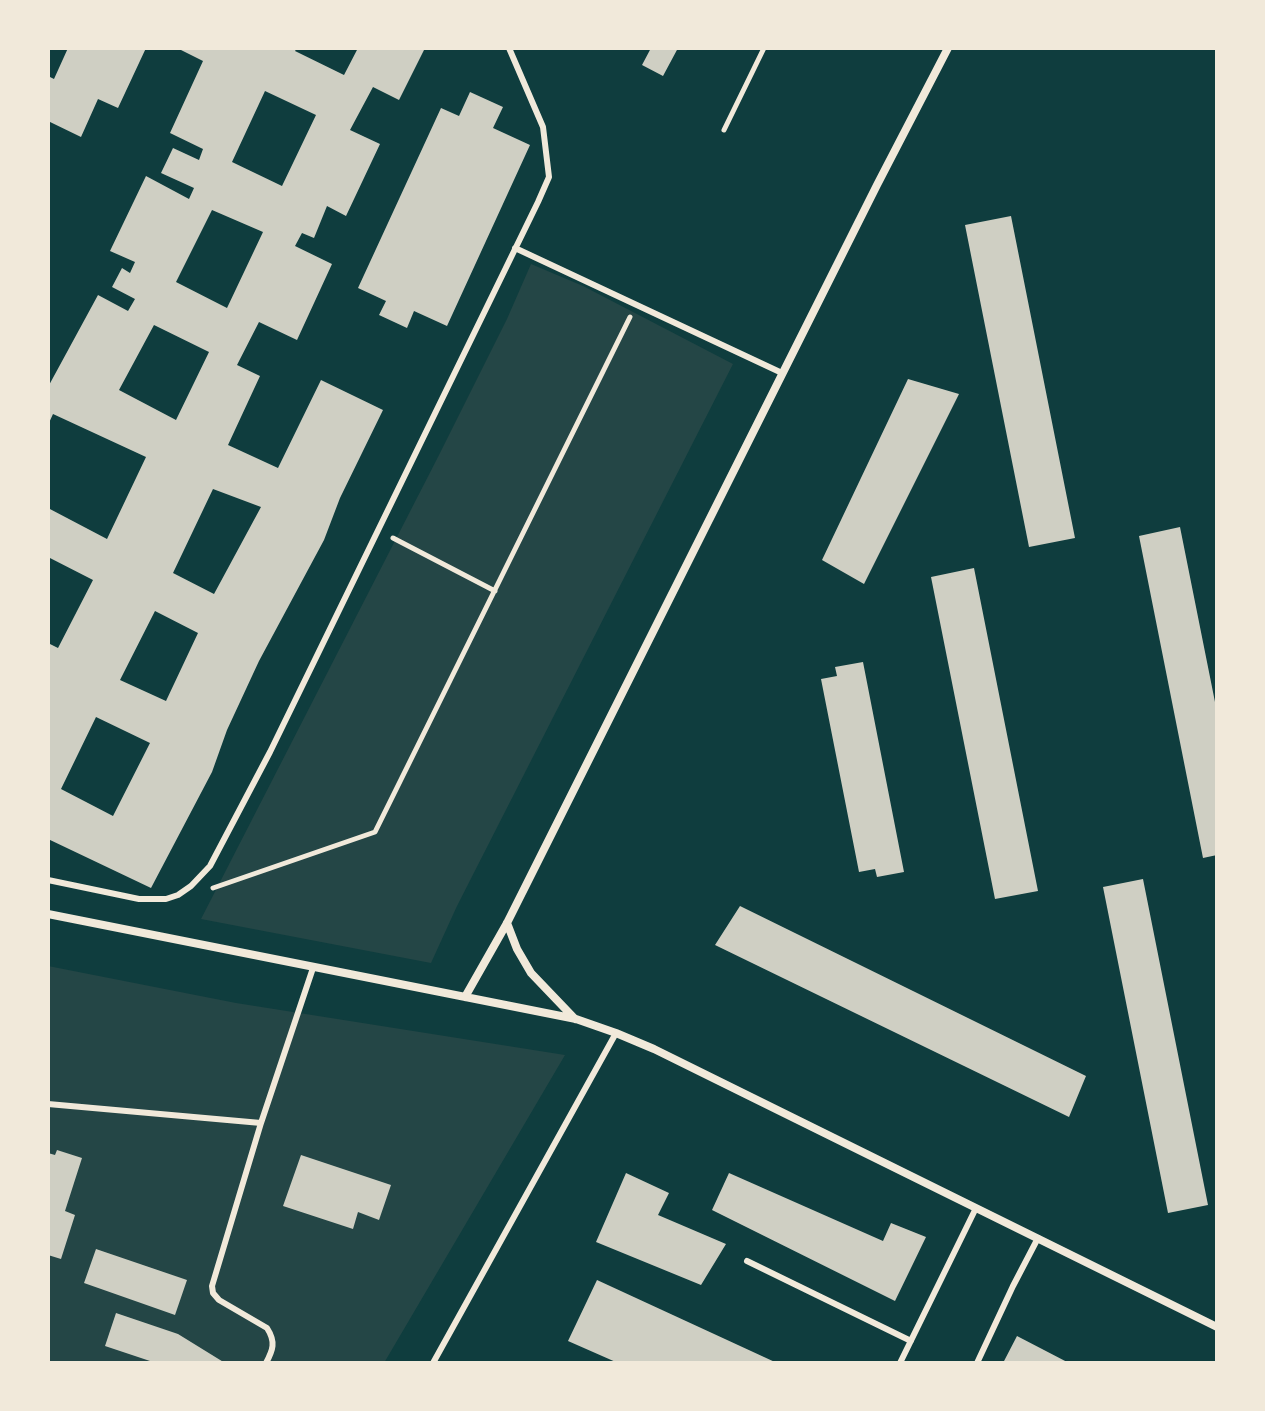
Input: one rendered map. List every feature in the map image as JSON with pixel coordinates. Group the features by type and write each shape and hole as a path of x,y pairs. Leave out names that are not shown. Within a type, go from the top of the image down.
{"street":[{"path":"465,997 507,923 948,48"},
{"path":"48,914 576,1019 616,1033 1217,1327"},
{"path":"507,923 531,973 576,1019"}],"lane":[{"path":"48,880 139,899 166,899 191,886 210,866 270,752 549,177 543,127 509,48"},
{"path":"515,248 782,373"},
{"path":"266,1363 274,1343 267,1328 219,1300 212,1286 261,1123 313,968"},
{"path":"433,1363 616,1033"},
{"path":"48,1104 261,1123"},
{"path":"900,1363 976,1208"},
{"path":"977,1363 1038,1238"},
{"path":"747,1261 911,1341"}],"path":[{"path":"724,130 764,48"},
{"path":"208,890 375,832 634,309"},
{"path":"393,538 495,591"}],"shaded area":[{"path":"531,264 583,286 733,364 457,906 431,963 201,919 438,457"},
{"path":"48,966 236,1003 565,1055 384,1363 48,1363"}],"building":[{"path":"68,48 146,48 118,108 98,99 81,137 48,121 48,76 54,79"},
{"path":"177,48 297,48 295,51 344,75 358,48 425,48 399,100 373,87 350,130 380,144 346,216 327,206 314,238 302,233 295,246 332,264 297,340 259,322 237,365 260,376 228,445 278,468 321,380 383,410 340,498 324,540 259,661 227,730 212,772 151,888 48,839 48,643 58,648 93,580 48,557 48,508 107,539 146,457 53,414 48,425 48,387 98,295 128,311 135,299 112,287 122,268 130,273 135,262 110,251 146,176 189,199 194,188 161,173 173,148 199,160 203,149 170,133 203,61","holes":["265,91 316,115 282,186 232,162","212,210 263,232 227,308 176,282","154,325 209,352 176,420 119,390","213,489 261,507 214,594 173,573","155,611 198,633 166,701 120,680","96,717 150,743 113,816 61,789"]},
{"path":"651,48 678,48 663,76 642,65"},
{"path":"470,92 503,107 493,128 530,145 447,326 414,311 407,328 379,315 386,301 358,288 441,108 459,116"},
{"path":"1011,216 1075,538 1029,547 965,225"},
{"path":"908,379 959,394 864,584 822,560"},
{"path":"1180,527 1217,712 1217,855 1203,858 1139,536"},
{"path":"974,568 1038,891 995,899 931,577"},
{"path":"863,662 904,872 877,877 875,869 859,872 821,679 837,676 835,667"},
{"path":"1143,879 1208,1205 1168,1213 1103,887"},
{"path":"740,906 1086,1076 1069,1117 715,945"},
{"path":"57,1150 82,1158 65,1211 75,1215 61,1259 48,1255 48,1153 55,1155"},
{"path":"301,1155 391,1185 379,1220 358,1212 353,1229 283,1206"},
{"path":"626,1173 669,1193 658,1215 726,1244 701,1285 596,1242"},
{"path":"729,1173 883,1241 891,1223 926,1237 895,1301 712,1210"},
{"path":"96,1249 187,1280 175,1315 84,1283"},
{"path":"597,1280 777,1363 618,1363 568,1341"},
{"path":"116,1313 178,1334 225,1363 156,1363 105,1346"},
{"path":"1017,1336 1069,1363 1003,1363"}]}
